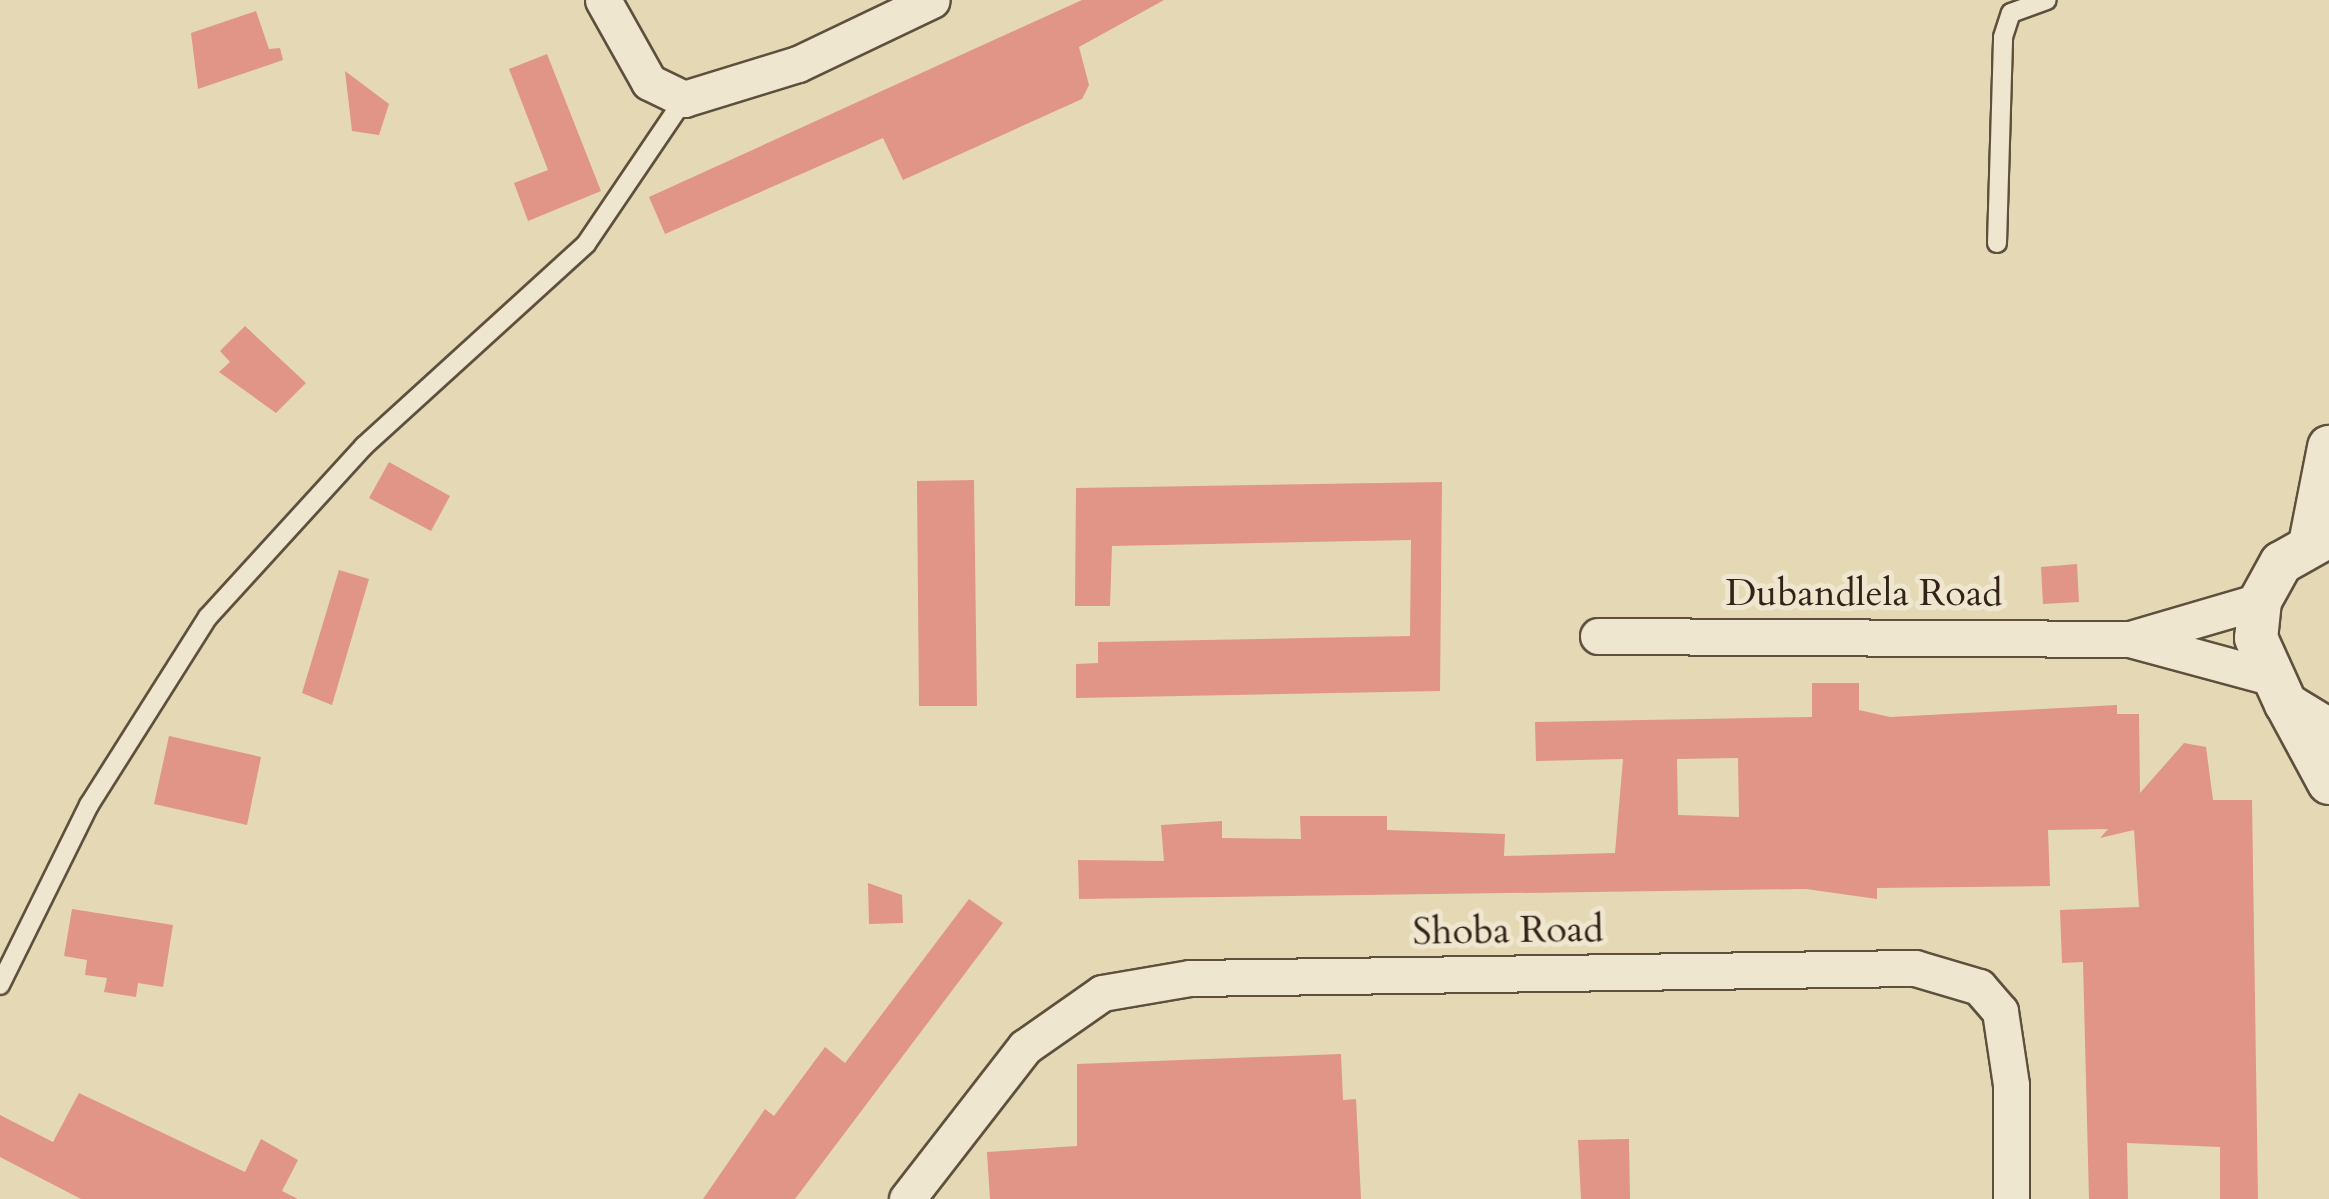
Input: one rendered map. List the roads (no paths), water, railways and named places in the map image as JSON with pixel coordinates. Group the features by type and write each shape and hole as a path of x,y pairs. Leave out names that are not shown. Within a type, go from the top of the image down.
{"street":[{"path":"602,0 648,82 684,99 798,64 932,0"},
{"path":"2329,447 2320,538 2281,563 2260,601 2256,638 2276,690 2329,783"},
{"name":"Dubandlela Road","path":"1598,636 2130,640 2260,601"},
{"name":"Dubandlela Road","path":"2130,640 2276,690"},
{"path":"2276,690 2329,730"},
{"name":"Shoba Road","path":"908,1199 1025,1046 1068,1009 1116,990 1190,978 1915,968 1979,987 2000,1012 2011,1199"}],"lane":[{"path":"1996,244 2003,37 2012,13 2047,0"},
{"path":"0,985 89,806 208,617 364,446 586,244 684,99"}]}
